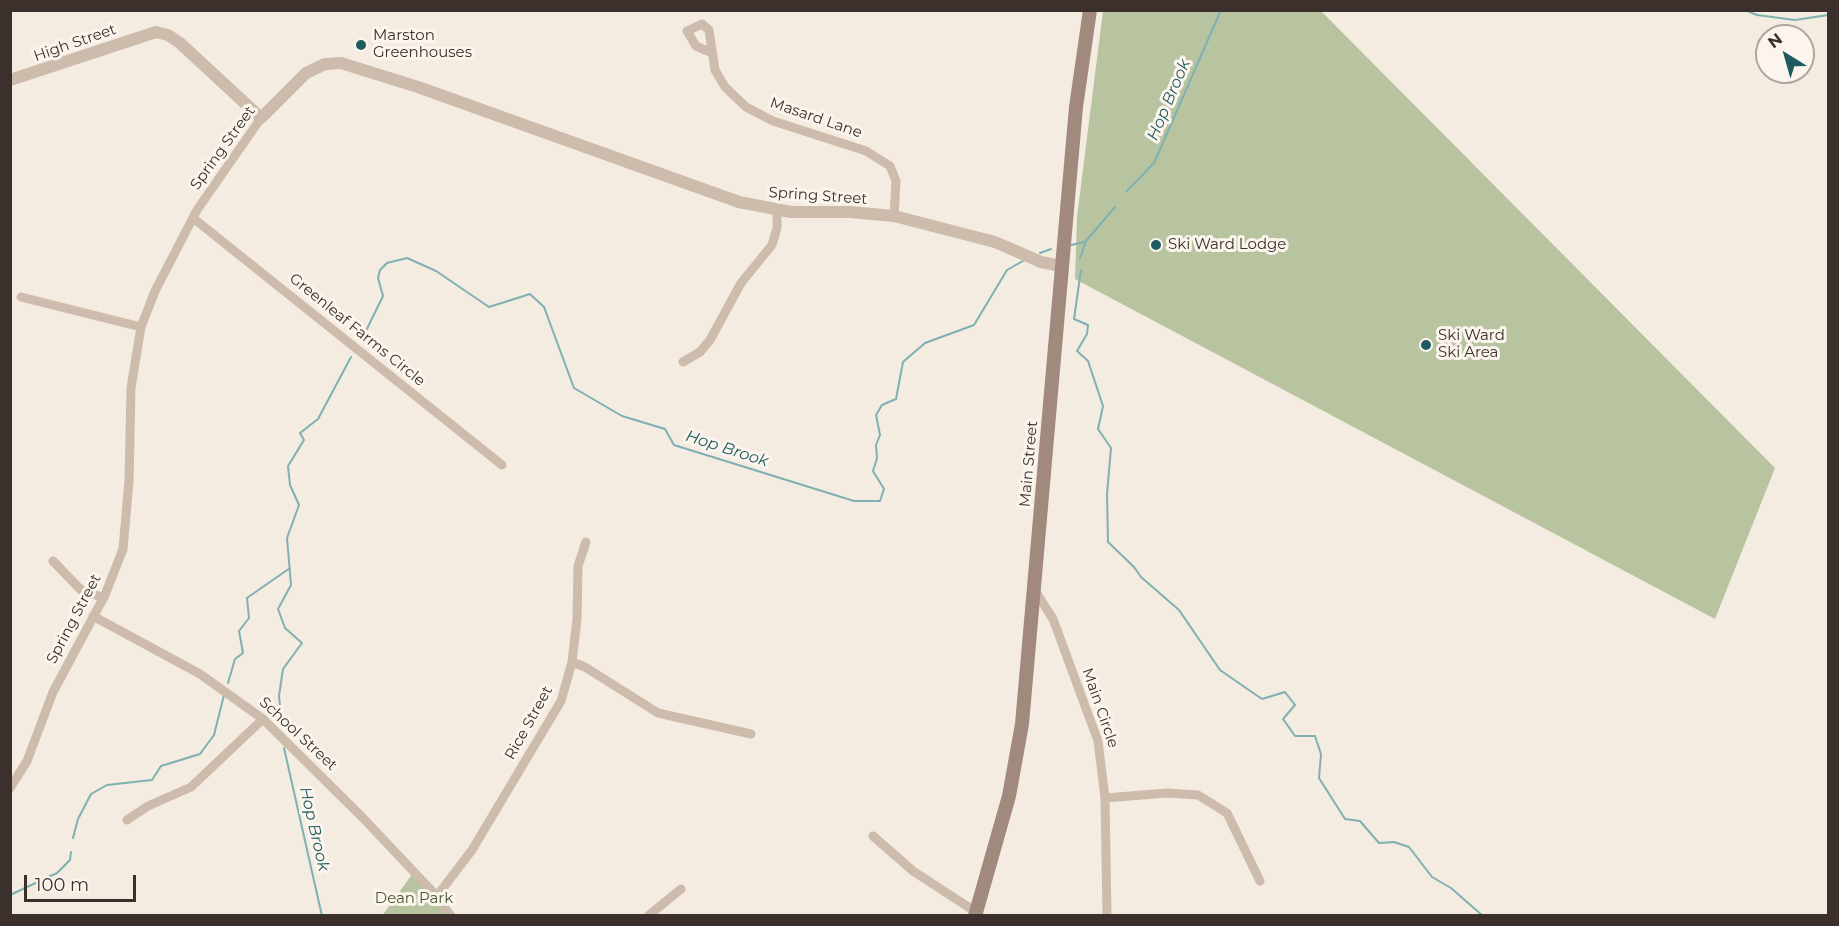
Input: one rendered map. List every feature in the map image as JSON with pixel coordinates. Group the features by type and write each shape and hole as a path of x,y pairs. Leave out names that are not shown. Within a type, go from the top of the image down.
{"main road":[{"name":"Main Street","path":"976,914 1009,796 1022,724 1076,107 1090,10"}],"street":[{"name":"High Street","path":"10,80 156,32 168,35 180,43 261,118"},
{"name":"Masard Lane","path":"710,52 715,70 725,87 746,107 772,121 866,151 890,166 896,181 894,216"},
{"name":"Spring Street","path":"10,789 27,760 53,692 104,598 117,567 126,528 131,388 141,327 155,291 193,218 261,118 306,73 325,64 341,63 412,85 739,202 777,210 894,216 995,242 1041,262 1061,266"},
{"path":"683,362 700,352 710,340 741,283 772,245 777,228 777,210"},
{"name":"Greenleaf Farms Circle","path":"193,218 502,465"},
{"path":"21,297 141,327"},
{"name":"Rice Street","path":"437,896 472,850 556,712 565,691 578,620 578,566 586,543"},
{"path":"53,561 81,590 104,598"},
{"name":"Main Circle","path":"1034,590 1053,619 1098,741 1106,798 1107,915"},
{"name":"School Street","path":"93,616 200,674 263,719 348,802 437,896 451,915"},
{"path":"572,662 585,667 658,713 751,734"},
{"path":"126,820 148,806 191,787 263,719"},
{"path":"1106,798 1167,793 1198,795 1227,813 1260,881"},
{"path":"873,836 913,871 976,914"},
{"path":"648,915 681,889"}],"green space":[{"name":"Ski Ward Ski Area","path":"1103,11 1321,11 1775,468 1715,619 1075,279 1077,217"},
{"name":"Dean Park","path":"413,873 449,916 382,916"}],"waterway":[{"name":"Hop Brook","path":"1127,191 1154,163 1221,10"},
{"name":"Hop Brook","path":"1745,10 1757,15 1795,20 1828,15"},
{"name":"Hop Brook","path":"1071,245 1085,242 1115,207"},
{"path":"1080,258 1085,244"},
{"name":"Hop Brook","path":"1040,253 1051,249"},
{"name":"Hop Brook","path":"363,337 383,296 378,278 380,270 387,263 407,258 436,271 489,307 530,294 544,307 574,388 622,416 665,429 674,445 854,501 880,501 884,489 873,471 877,458 876,445 880,435 876,415 882,405 896,399 903,362 925,343 974,325 1007,270 1023,261"},
{"path":"1081,270 1074,319 1088,325 1087,334 1077,351 1088,361 1103,406 1098,429 1111,448 1107,494 1108,542 1141,577 1179,610 1220,670 1262,699 1285,692 1295,705 1283,719 1295,736 1315,736 1321,754 1319,778 1345,819 1360,821 1379,843 1394,842 1409,847 1432,877 1451,888 1483,916"},
{"name":"Hop Brook","path":"282,726 279,696 283,669 302,643 285,628 278,609 291,585 287,538 299,505 290,485 288,466 304,440 300,433 318,419 351,357"},
{"path":"228,683 235,659 243,653 239,631 249,618 247,598 290,568"},
{"path":"73,838 78,819 91,794 107,785 152,780 161,766 200,754 214,735 224,695"},
{"name":"Hop Brook","path":"284,748 322,916"},
{"path":"10,895 57,873 70,860 71,852"}],"place":[{"name":"Marston Greenhouses","path":"361,45"},
{"name":"Ski Ward Lodge","path":"1156,245"},
{"name":"Ski Ward Ski Area","path":"1426,345"}]}
